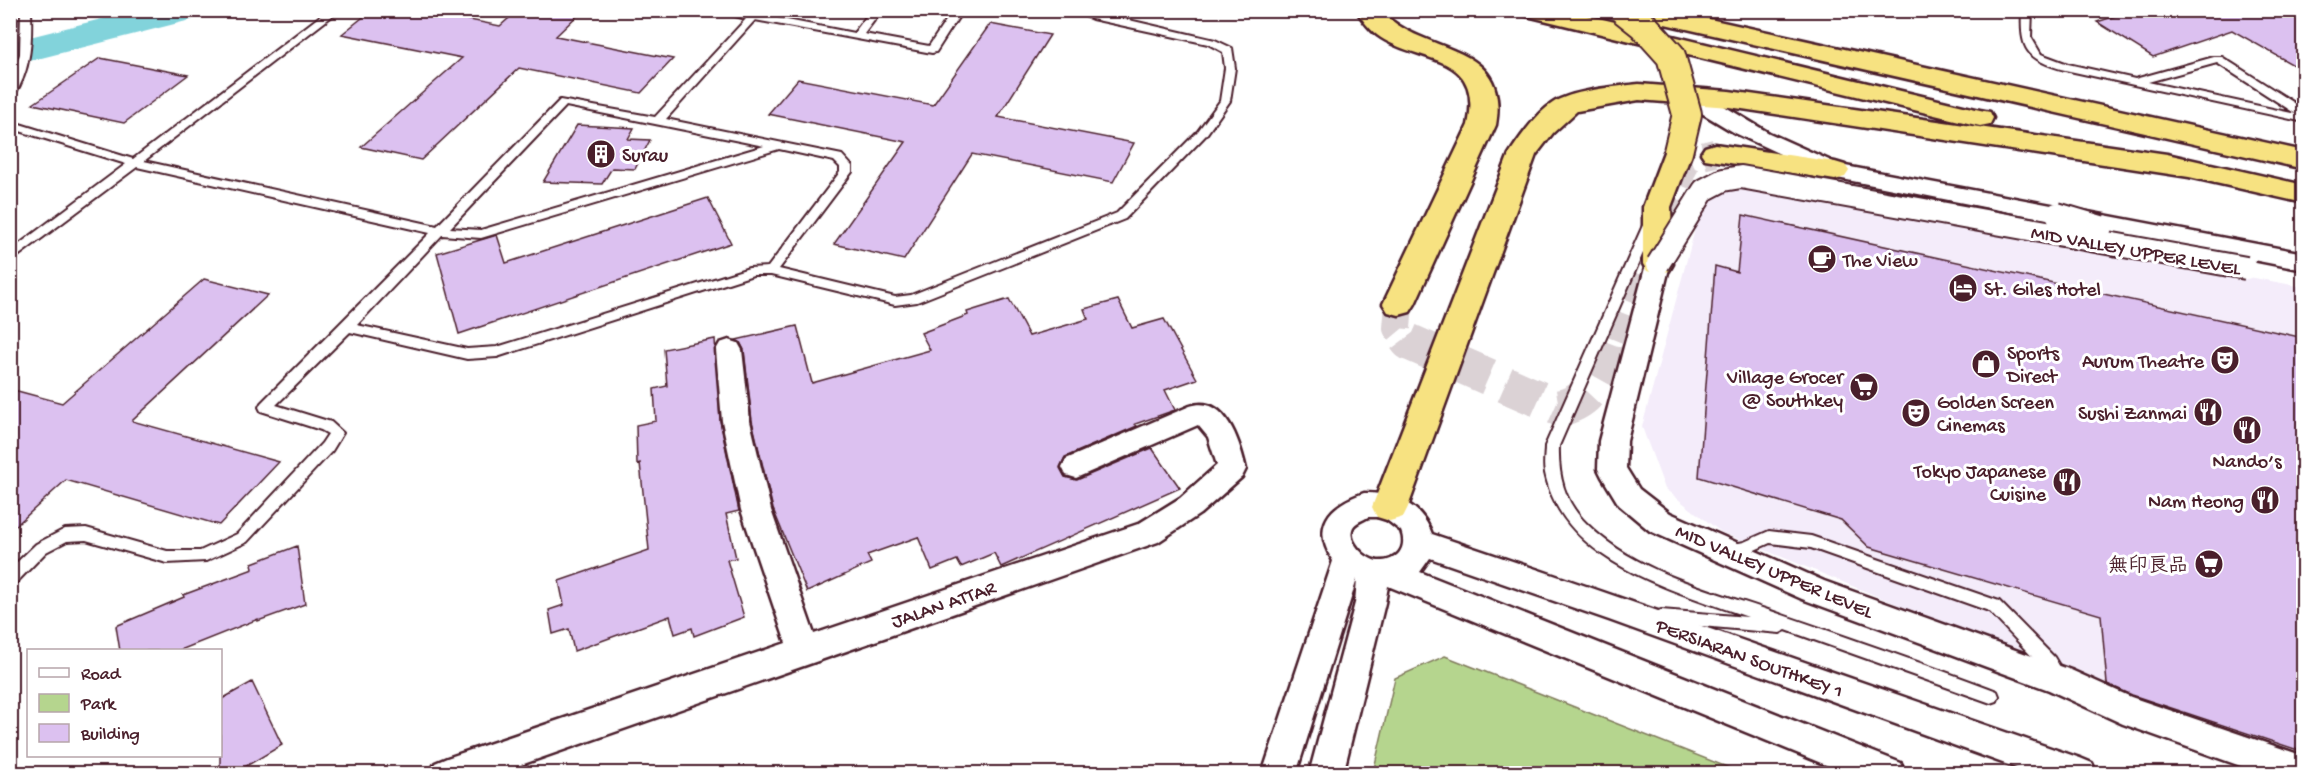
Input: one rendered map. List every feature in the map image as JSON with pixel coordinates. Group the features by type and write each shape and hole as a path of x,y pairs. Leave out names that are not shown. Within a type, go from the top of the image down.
{"highway":[{"path":"1368,10 1388,32 1457,60 1473,75 1484,91 1485,107 1482,126 1399,304"},
{"path":"1532,10 2304,194"},
{"path":"1624,10 1643,25 1671,56 1687,114 1678,152 1657,207 1658,264"},
{"path":"1635,10 2304,160"},
{"path":"1716,10 1926,56 2304,150"},
{"path":"1394,496 1522,154 1543,127 1568,105 1600,97 1640,92 1691,96 1740,101 2188,168"},
{"path":"1715,153 1834,171"}],"street":[{"path":"1691,96 1720,116 1773,146 1834,171 2304,262"},
{"name":"MID VALLEY UPPER LEVEL","path":"2304,280 1741,177 1723,180 1704,190 1658,264 1613,441 1612,469 1629,497 1660,522 1721,551 1813,590 2060,680 2123,709 2304,772"},
{"path":"2057,214 2246,268"},
{"path":"729,350 736,421 756,510 804,649"},
{"name":"JALAN ATTAR","path":"447,774 804,649 1148,533 1190,506 1232,469 1226,444 1210,417 1200,413 1076,467"},
{"path":"1370,577 1401,569 1418,553 1417,531 1394,496"},
{"path":"1394,496 1415,513 1452,552"},
{"path":"1394,496 1352,509 1337,527 1336,539 1340,550 1370,577 1393,589 1422,585 1889,774"},
{"name":"PERSIARAN SOUTHKEY 1","path":"1419,542 1635,615 1866,700 2080,774"},
{"path":"1279,774 1370,577"},
{"path":"1326,774 1370,577"}],"lane":[{"path":"10,94 22,75 26,57 26,10"},
{"path":"10,258 335,10"},
{"path":"719,10 932,50 958,10"},
{"path":"856,36 877,10"},
{"path":"347,327 466,354 497,352 753,271 771,271 895,301 914,299 1121,216 1202,133 1225,101 1230,68 1228,50 1211,42 1092,16 1075,10"},
{"path":"2027,10 2026,37 2037,56 2065,67 2304,119"},
{"path":"659,120 753,17"},
{"path":"2134,82 2218,59 2304,114"},
{"path":"10,579 42,548 65,536 86,534 167,557 201,557 242,538 327,447 336,433 326,426 266,407 347,327 564,102 838,159 846,166 846,172 771,271"},
{"path":"10,124 135,163 439,231 481,234 780,146"},
{"path":"1657,207 1552,446 1551,472 1560,502 1587,537 1628,563 1666,581 1991,696"},
{"path":"1721,551 1746,548 1769,537 1811,543 1994,606 2041,654 2060,680"},
{"path":"1635,615 1797,627"},
{"path":"2123,709 2146,710 2304,759"}],"shaded area":[{"path":"1742,183 2303,287 2303,758 2027,658 1721,532 1665,489 1642,427 1697,222 1712,196"}],"green space":[{"path":"1445,656 1742,773 1373,773 1395,678"}],"building":[{"path":"372,10 419,10 500,26 518,10 583,10 556,36 673,59 641,93 519,68 421,160 361,147 462,58 342,34"},
{"path":"2134,10 2304,10 2304,71 2232,30 2153,57 2097,22"},
{"path":"990,24 1050,35 998,117 1134,143 1113,182 972,154 904,260 834,244 906,142 768,114 798,79 933,105"},
{"path":"100,58 188,75 124,123 33,104"},
{"name":"Surau","path":"577,125 634,128 628,139 650,140 635,169 612,168 602,184 543,182"},
{"path":"708,198 731,243 459,334 437,253 497,235 506,263"},
{"path":"1743,215 2304,338 2304,752 2132,695 2107,684 2101,615 1869,547 1841,520 1699,477 1715,266 1737,272"},
{"path":"204,279 268,295 132,421 279,462 219,525 66,480 10,531 10,389 62,403"},
{"path":"1009,299 1029,336 1088,319 1084,309 1118,300 1132,328 1164,319 1197,379 1165,390 1175,410 1135,424 1137,426 1065,457 1060,468 1065,477 1077,480 1152,448 1180,488 1001,567 994,553 961,567 957,560 932,570 918,537 867,555 871,563 807,592 773,509 752,421 744,350 740,342 736,340 797,326 812,383 930,350 921,333 968,315 967,312"},
{"path":"715,339 720,421 739,511 726,514 736,558 727,560 744,617 694,636 692,628 675,634 670,616 574,651 569,629 553,634 549,610 564,605 559,581 649,550 640,463 637,464 636,425 656,421 654,389 667,386 664,349"},
{"path":"297,546 305,604 258,621 258,619 183,649 120,649 116,626 184,597 183,595 253,569 252,563"},
{"path":"252,682 282,745 233,774 220,774 222,699"}],"waterway":[{"path":"10,54 185,10"}],"tunnel":[{"path":"1615,340 1685,164 1697,157 1715,153"},
{"path":"1399,304 1397,328 1407,340"},
{"path":"1406,338 1409,342 1559,408 1581,399 1589,391 1602,372 1615,338"}],"place":[{"name":"Surau","path":"601,154"},
{"name":"The View","path":"1822,259"},
{"name":"St. Giles Hotel","path":"1963,288"},
{"name":"Aurum Theatre","path":"2225,360"},
{"name":"Sports Direct","path":"1986,364"},
{"name":"Village Grocer @ Southkey","path":"1864,387"},
{"name":"Sushi Zanmai","path":"2208,412"},
{"name":"Golden Screen Cinemas","path":"1916,413"},
{"name":"Nando’s","path":"2247,430"},
{"name":"Tokyo Japanese Cuisine","path":"2067,482"},
{"name":"Nam Heong","path":"2265,500"},
{"name":"無印良品","path":"2209,564"}]}
